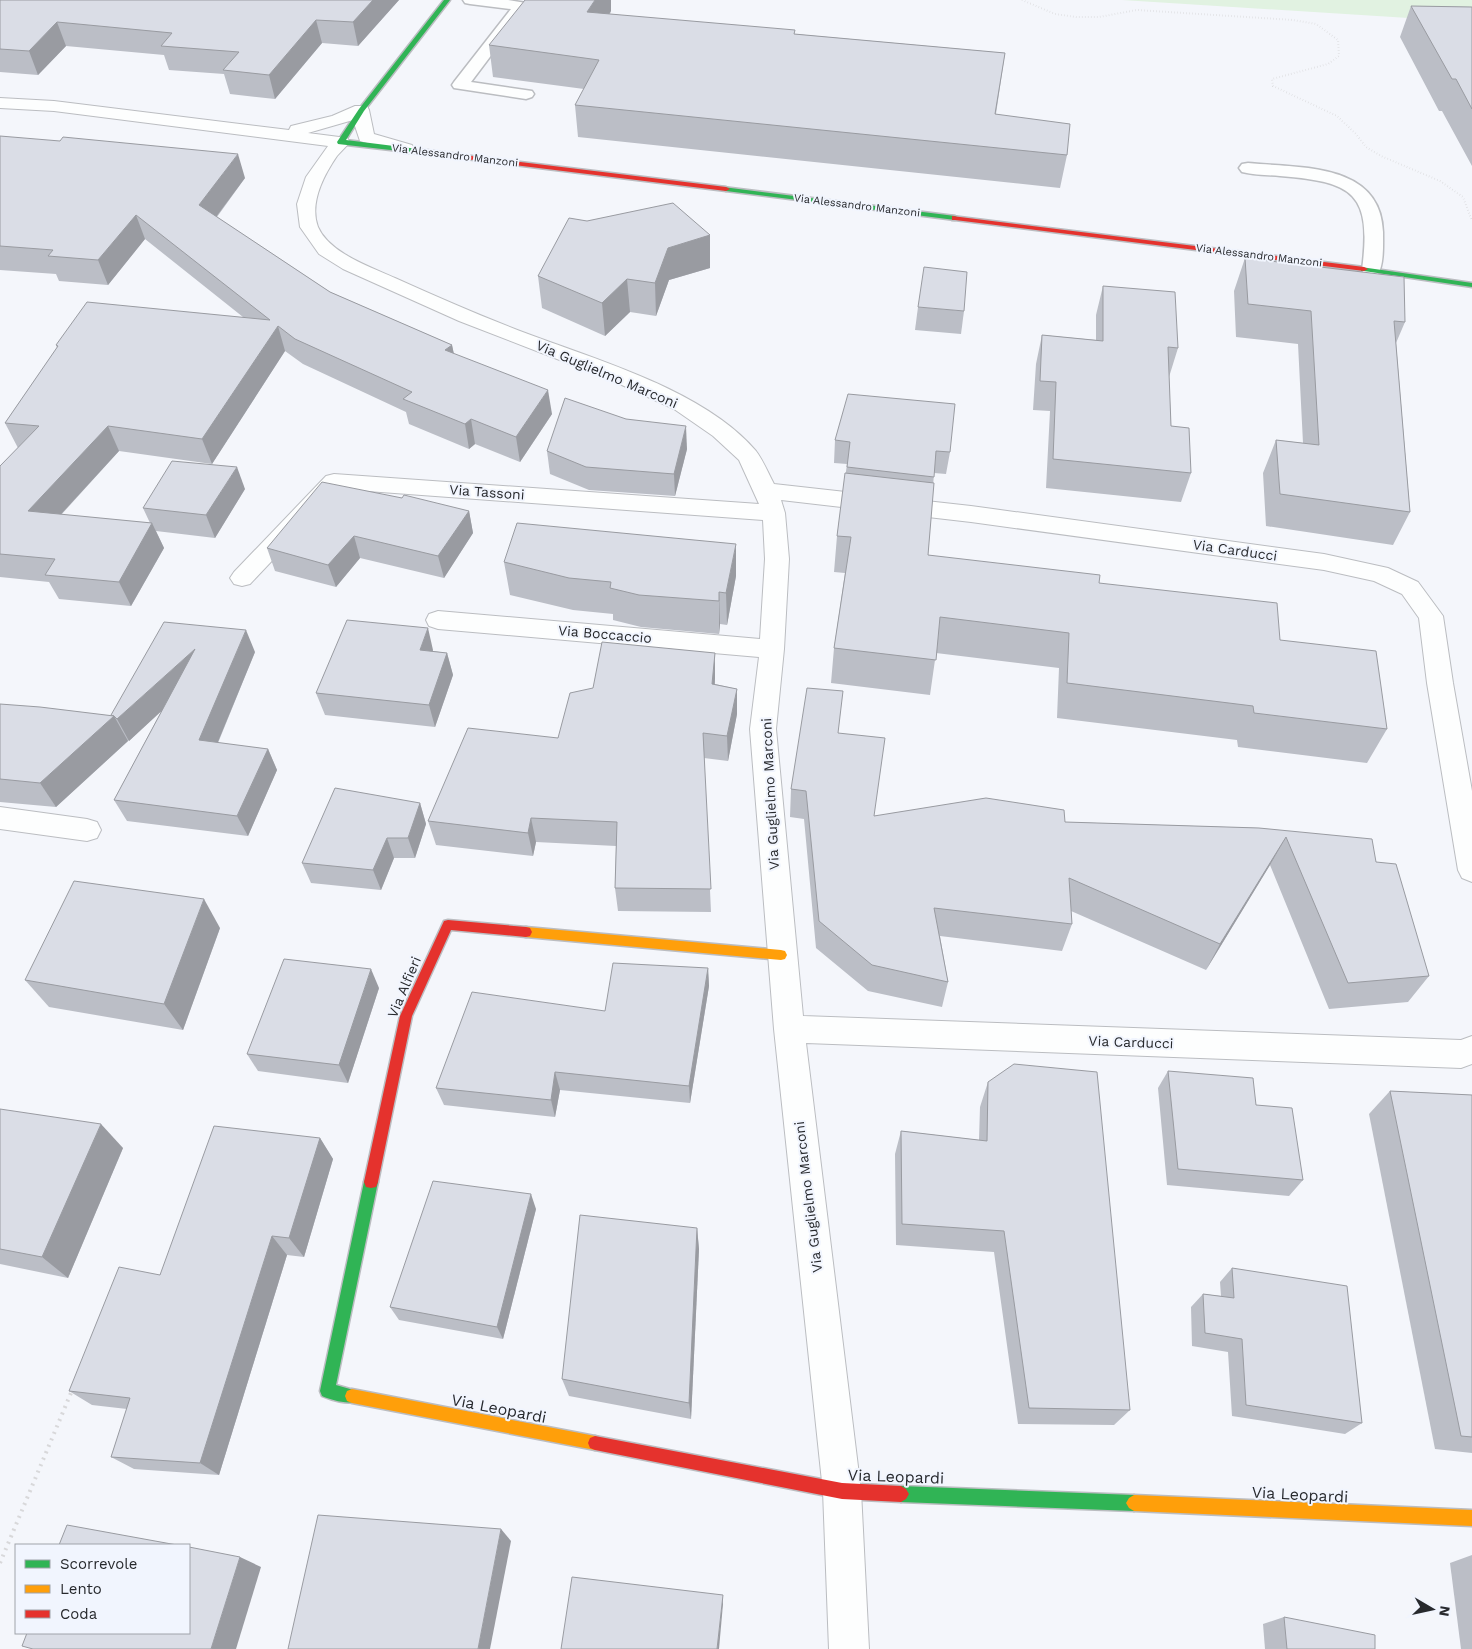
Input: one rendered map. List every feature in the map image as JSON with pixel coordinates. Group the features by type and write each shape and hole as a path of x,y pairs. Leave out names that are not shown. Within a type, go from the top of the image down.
{"street":[{"name":"Via Guglielmo Marconi","path":"447,0 361,110 341,142 331,152 315,177 306,204 310,227 326,250 350,265 466,317 618,375 682,404 720,431 748,456 770,502 777,559 772,649 763,728 781,955 842,1491 849,1649"},
{"name":"Via Alessandro Manzoni","path":"0,103 54,106 406,149 1371,270 1472,285"},
{"name":"Via Alessandro Manzoni","path":"241,129 296,130 338,120 361,110"},
{"path":"361,110 366,137 406,149"},
{"name":"Via Tassoni","path":"242,578 334,481 770,502"},
{"name":"Via Carducci","path":"770,502 804,494 971,514 1324,562 1380,574 1410,588 1432,616 1440,683 1472,870"},
{"name":"Via Boccaccio","path":"438,620 772,649"},
{"path":"0,818 87,830"},
{"name":"Via Alfieri","path":"327,1391 406,1016 448,925 781,955"},
{"name":"Via Carducci","path":"789,1029 1462,1054 1472,1050"},
{"name":"Via Leopardi","path":"327,1391 842,1491 1472,1518"}],"lane":[{"path":"470,0 521,6 460,85 526,94"},
{"path":"1248,168 1307,174 1334,179 1354,187 1370,209 1374,238 1371,270"}],"path":[{"path":"1022,0 1055,14 1076,17 1099,17 1137,10 1249,17 1316,24 1338,40 1339,54 1336,60 1319,66 1278,75 1272,79 1273,86 1337,116 1356,134 1366,147 1381,156 1440,180 1463,197 1472,221"},
{"path":"0,1563 74,1385"}],"green space":[{"path":"1122,0 1472,0 1472,22"}],"building":[{"path":"0,0 373,0 353,22 316,20 269,75 223,70 239,52 161,46 172,33 57,22 29,51 0,49"},
{"path":"525,0 595,0 587,12 795,30 794,34 1005,53 995,114 1070,124 1067,155 575,105 599,60 489,45"},
{"path":"1411,6 1472,7 1472,109 1456,79 1452,79"},
{"path":"0,136 60,141 63,137 238,154 199,205 330,292 452,345 445,350 548,390 516,437 471,419 465,424 403,399 412,392 295,339 278,326 202,439 108,426 28,511 152,523 119,582 45,575 55,559 0,554 0,466 39,426 5,423 58,346 56,345 87,302 270,320 136,215 98,260 48,256 53,250 0,246"},
{"path":"673,203 710,235 668,248 655,283 627,279 602,303 538,276 569,218 587,221"},
{"path":"1245,258 1404,277 1405,322 1394,321 1410,512 1280,494 1276,440 1319,445 1311,311 1248,304"},
{"path":"924,267 967,272 964,311 918,307"},
{"path":"1103,286 1175,292 1178,348 1168,347 1171,426 1189,428 1191,473 1053,459 1056,382 1040,381 1042,335 1103,341"},
{"path":"848,394 955,404 950,452 936,451 934,477 847,467 850,442 835,440"},
{"path":"565,398 626,419 686,426 674,474 586,467 547,451"},
{"path":"172,461 237,467 206,515 143,508"},
{"path":"845,473 934,483 928,555 1100,575 1099,583 1277,603 1280,640 1376,651 1387,729 1254,713 1253,706 1067,683 1069,633 940,617 936,660 834,648 851,537 837,536"},
{"path":"322,482 402,498 404,495 469,511 438,556 354,536 328,565 267,548"},
{"path":"517,523 736,544 726,593 719,592 719,601 639,595 610,588 611,582 569,578 504,562"},
{"path":"347,620 428,628 420,650 447,653 429,705 316,693"},
{"path":"164,622 246,630 199,740 268,749 237,816 114,800 195,649 117,719 111,715"},
{"path":"602,642 715,653 712,684 737,689 727,736 703,733 711,889 615,888 617,822 531,818 528,833 428,821 468,728 558,738 570,693 593,688"},
{"path":"807,688 843,691 838,733 885,738 874,816 986,798 1064,810 1065,822 1259,828 1372,839 1376,862 1396,864 1429,976 1348,983 1286,837 1220,944 1069,878 1072,924 934,908 948,982 872,965 819,921 806,791 791,789"},
{"path":"0,704 114,716 40,783 0,779"},
{"path":"335,788 420,803 408,838 387,838 373,870 302,863"},
{"path":"74,881 204,899 164,1004 25,980"},
{"path":"284,959 371,969 339,1065 247,1054"},
{"path":"613,963 708,968 689,1086 555,1072 551,1100 436,1088 472,992 605,1011"},
{"path":"1014,1064 1097,1072 1130,1410 1029,1408 1004,1231 902,1224 901,1131 987,1141 988,1082"},
{"path":"1168,1071 1253,1078 1256,1105 1292,1108 1303,1180 1178,1169"},
{"path":"1390,1091 1472,1095 1472,1437 1461,1436"},
{"path":"0,1109 101,1124 42,1257 0,1249"},
{"path":"214,1126 320,1138 289,1238 272,1236 200,1463 111,1457 130,1398 69,1391 119,1267 160,1275"},
{"path":"433,1181 531,1194 497,1327 390,1307"},
{"path":"580,1215 697,1228 689,1403 562,1379"},
{"path":"1232,1268 1347,1286 1362,1423 1246,1405 1242,1339 1205,1333 1203,1294 1234,1298"},
{"path":"318,1515 501,1529 478,1649 288,1649"},
{"path":"67,1525 172,1544 59,1544"},
{"path":"190,1547 240,1557 211,1649 33,1649 22,1646 27,1634 190,1634"},
{"path":"572,1577 723,1595 717,1649 561,1649"},
{"path":"1284,1617 1375,1635 1375,1649 1287,1649"}],"traffic: fast":[{"path":"447,0 361,110 341,142 466,157"},
{"path":"726,189 955,218"},
{"path":"1364,269 1472,285"},
{"path":"352,1396 327,1391 371,1182"},
{"path":"901,1494 1134,1503"}],"traffic: slow":[{"path":"526,932 781,955"},
{"path":"352,1396 595,1443"},
{"path":"1134,1503 1472,1518"}],"traffic: jam":[{"path":"466,157 726,189"},
{"path":"955,218 1364,269"},
{"path":"371,1182 406,1016 448,925 526,932"},
{"path":"595,1443 842,1491 901,1494"}]}
